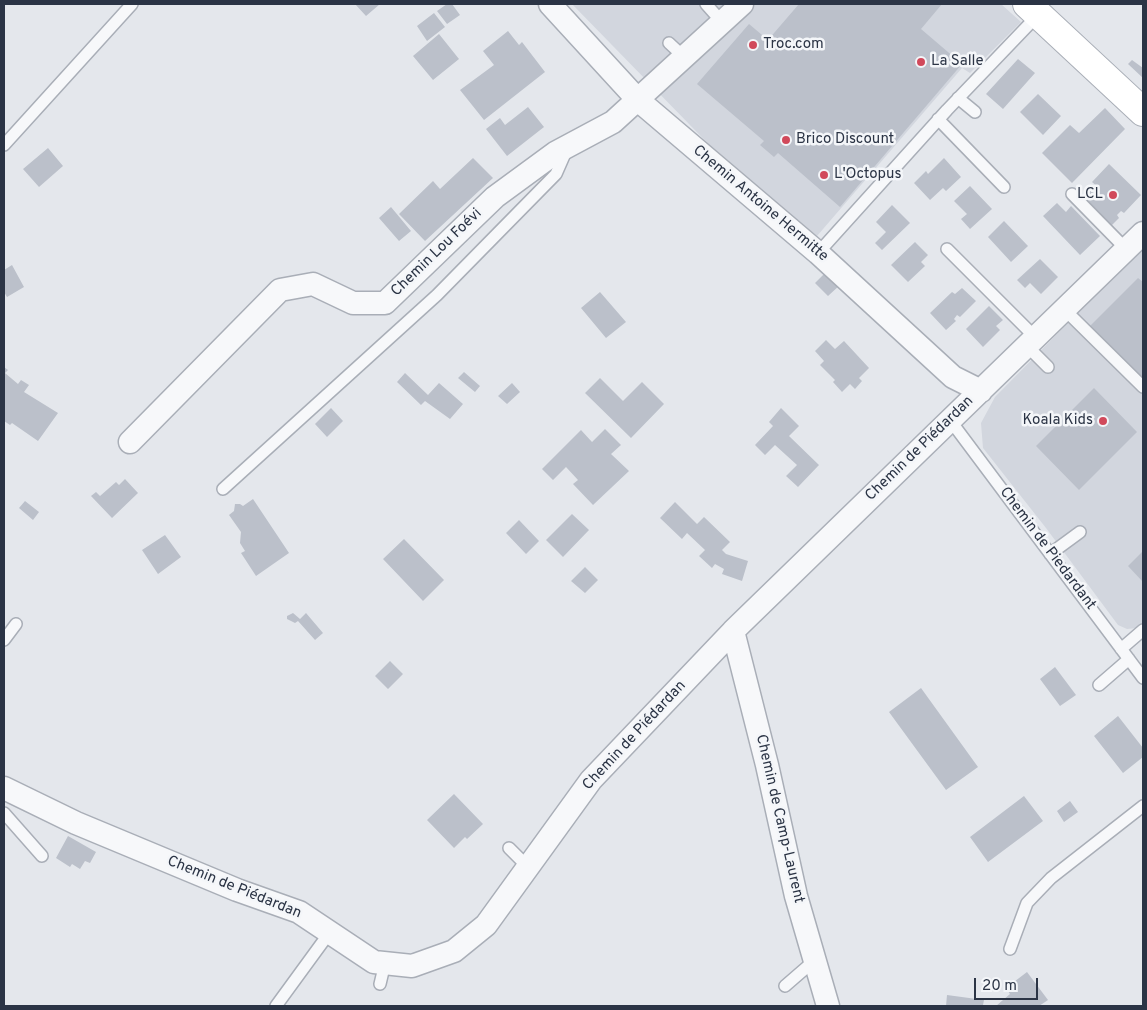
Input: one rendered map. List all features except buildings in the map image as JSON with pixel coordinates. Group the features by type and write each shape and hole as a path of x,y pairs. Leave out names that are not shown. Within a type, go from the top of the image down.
{"main road":[{"path":"1032,10 1143,112"}],"street":[{"name":"Chemin Antoine Hermitte","path":"550,4 638,100 818,253 953,377 981,391"},
{"name":"Chemin Lou Foévi","path":"130,442 280,290 313,284 353,303 385,303 495,197 555,153 613,122 638,100 677,50 722,22 742,4"},
{"name":"Chemin de Piédardan","path":"4,788 85,827 237,890 299,912 374,962 382,973 412,966 454,951 486,925 591,780 733,630 1143,233"},
{"name":"Chemin de Camp-Laurent","path":"733,630 796,896 828,1006"}],"lane":[{"path":"4,145 132,4"},
{"path":"706,4 722,22"},
{"path":"818,253 929,138 938,119 1032,10"},
{"path":"958,98 974,112"},
{"path":"938,119 1004,188"},
{"path":"223,489 437,295 556,174 569,145"},
{"path":"1072,194 1126,249"},
{"path":"947,249 1031,342 1048,367"},
{"path":"1064,309 1143,387"},
{"name":"Chemin de Piedardant","path":"950,420 1143,678"},
{"path":"1050,554 1080,532"},
{"path":"4,640 16,624"},
{"path":"1121,649 1143,630"},
{"path":"1098,685 1129,659"},
{"path":"1010,949 1027,903 1045,884 1143,806"},
{"path":"4,813 42,856"},
{"path":"509,848 528,867"},
{"path":"276,1006 330,932"},
{"path":"785,986 815,960"}],"shaded area":[{"path":"572,4 1001,4 1021,22 970,73 962,68 817,236 727,163"},
{"path":"1143,247 1143,622 1137,628 1127,629 1118,625 1046,528 983,448 981,423 995,397"}],"place":[{"name":"Troc.com","path":"753,45"},
{"name":"La Salle","path":"921,62"},
{"name":"Brico Discount","path":"786,140"},
{"name":"L'Octopus","path":"824,175"},
{"name":"LCL","path":"1113,195"},
{"name":"Koala Kids","path":"1103,421"}]}
